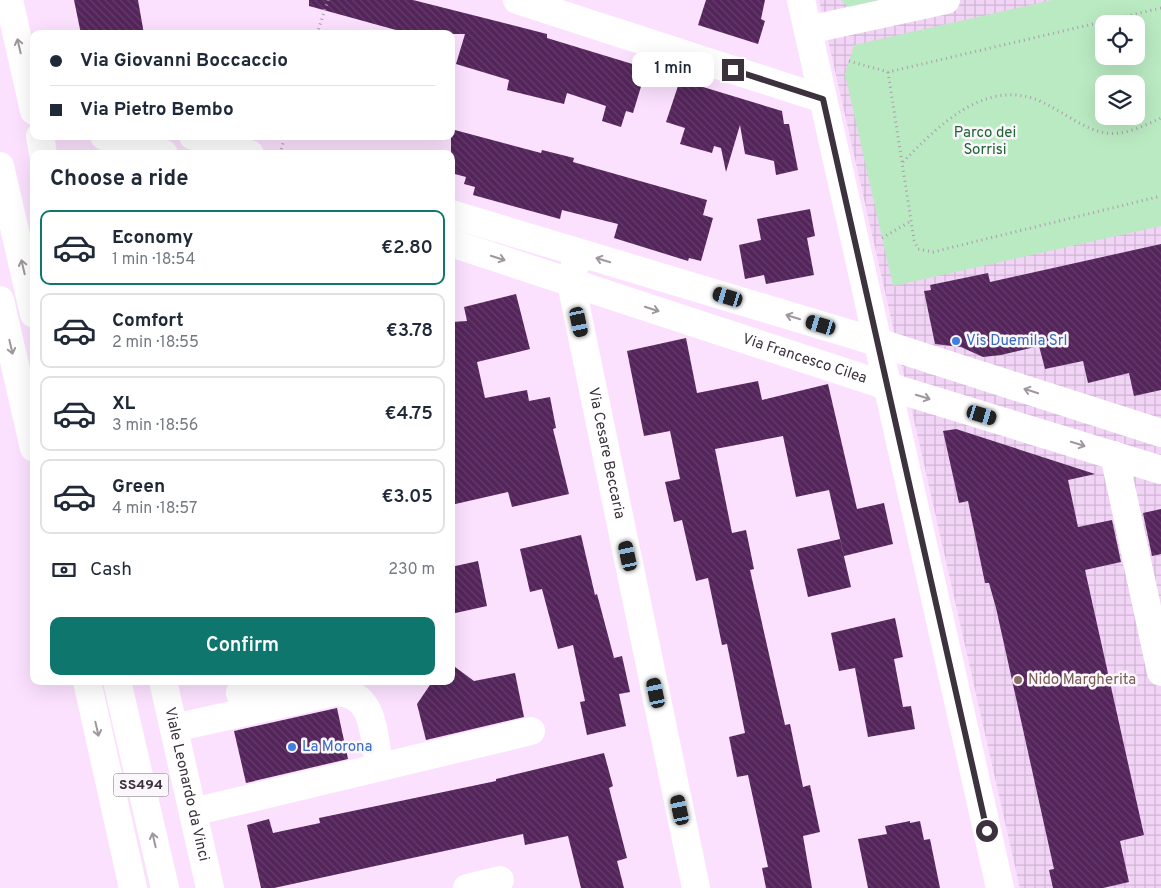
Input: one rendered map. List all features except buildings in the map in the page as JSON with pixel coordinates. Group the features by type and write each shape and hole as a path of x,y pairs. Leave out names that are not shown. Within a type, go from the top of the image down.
{"street":[{"path":"9,0 30,87"},
{"path":"517,0 823,99"},
{"path":"801,0 1000,888"},
{"path":"808,30 946,0"},
{"path":"117,140 151,150"},
{"path":"206,140 237,150"},
{"path":"0,166 30,297"},
{"path":"455,215 878,342 1161,433"},
{"name":"Via Francesco Cilea","path":"455,244 887,386 1161,470"},
{"name":"Via Cesare Beccaria","path":"578,252 571,283 696,888"},
{"path":"0,300 30,431"},
{"path":"1114,455 1161,672"},
{"name":"SS494","path":"88,685 134,888"},
{"name":"SS494","path":"118,685 164,888"},
{"name":"Viale Leonardo da Vinci","path":"164,685 210,888"},
{"path":"172,718 279,685"},
{"path":"172,718 335,692 348,692 360,699 371,717 378,758"},
{"path":"193,812 531,731"},
{"path":"467,888 500,880"}],"path":[{"path":"318,30 328,0"},
{"path":"849,61 888,72 1161,8"},
{"path":"888,72 914,240 918,249 933,252 1161,196"},
{"path":"903,163 933,131 960,110 981,100 1016,95 1043,102 1070,119 1108,133 1135,130 1161,118"},
{"path":"882,238 911,221"}],"shaded area":[{"path":"819,0 1161,0 1161,888 1020,888"}],"green space":[{"path":"841,0 878,0 848,7"},
{"name":"Parco dei Sorrisi","path":"1052,0 1161,0 1161,226 893,286 845,74 854,45"}],"place":[{"name":"Vis Duemila Srl","path":"956,341"},
{"name":"Nido Margherita","path":"1018,680"},
{"name":"La Morona","path":"292,747"}],"route":[{"path":"733,70 823,99 987,831"}]}
